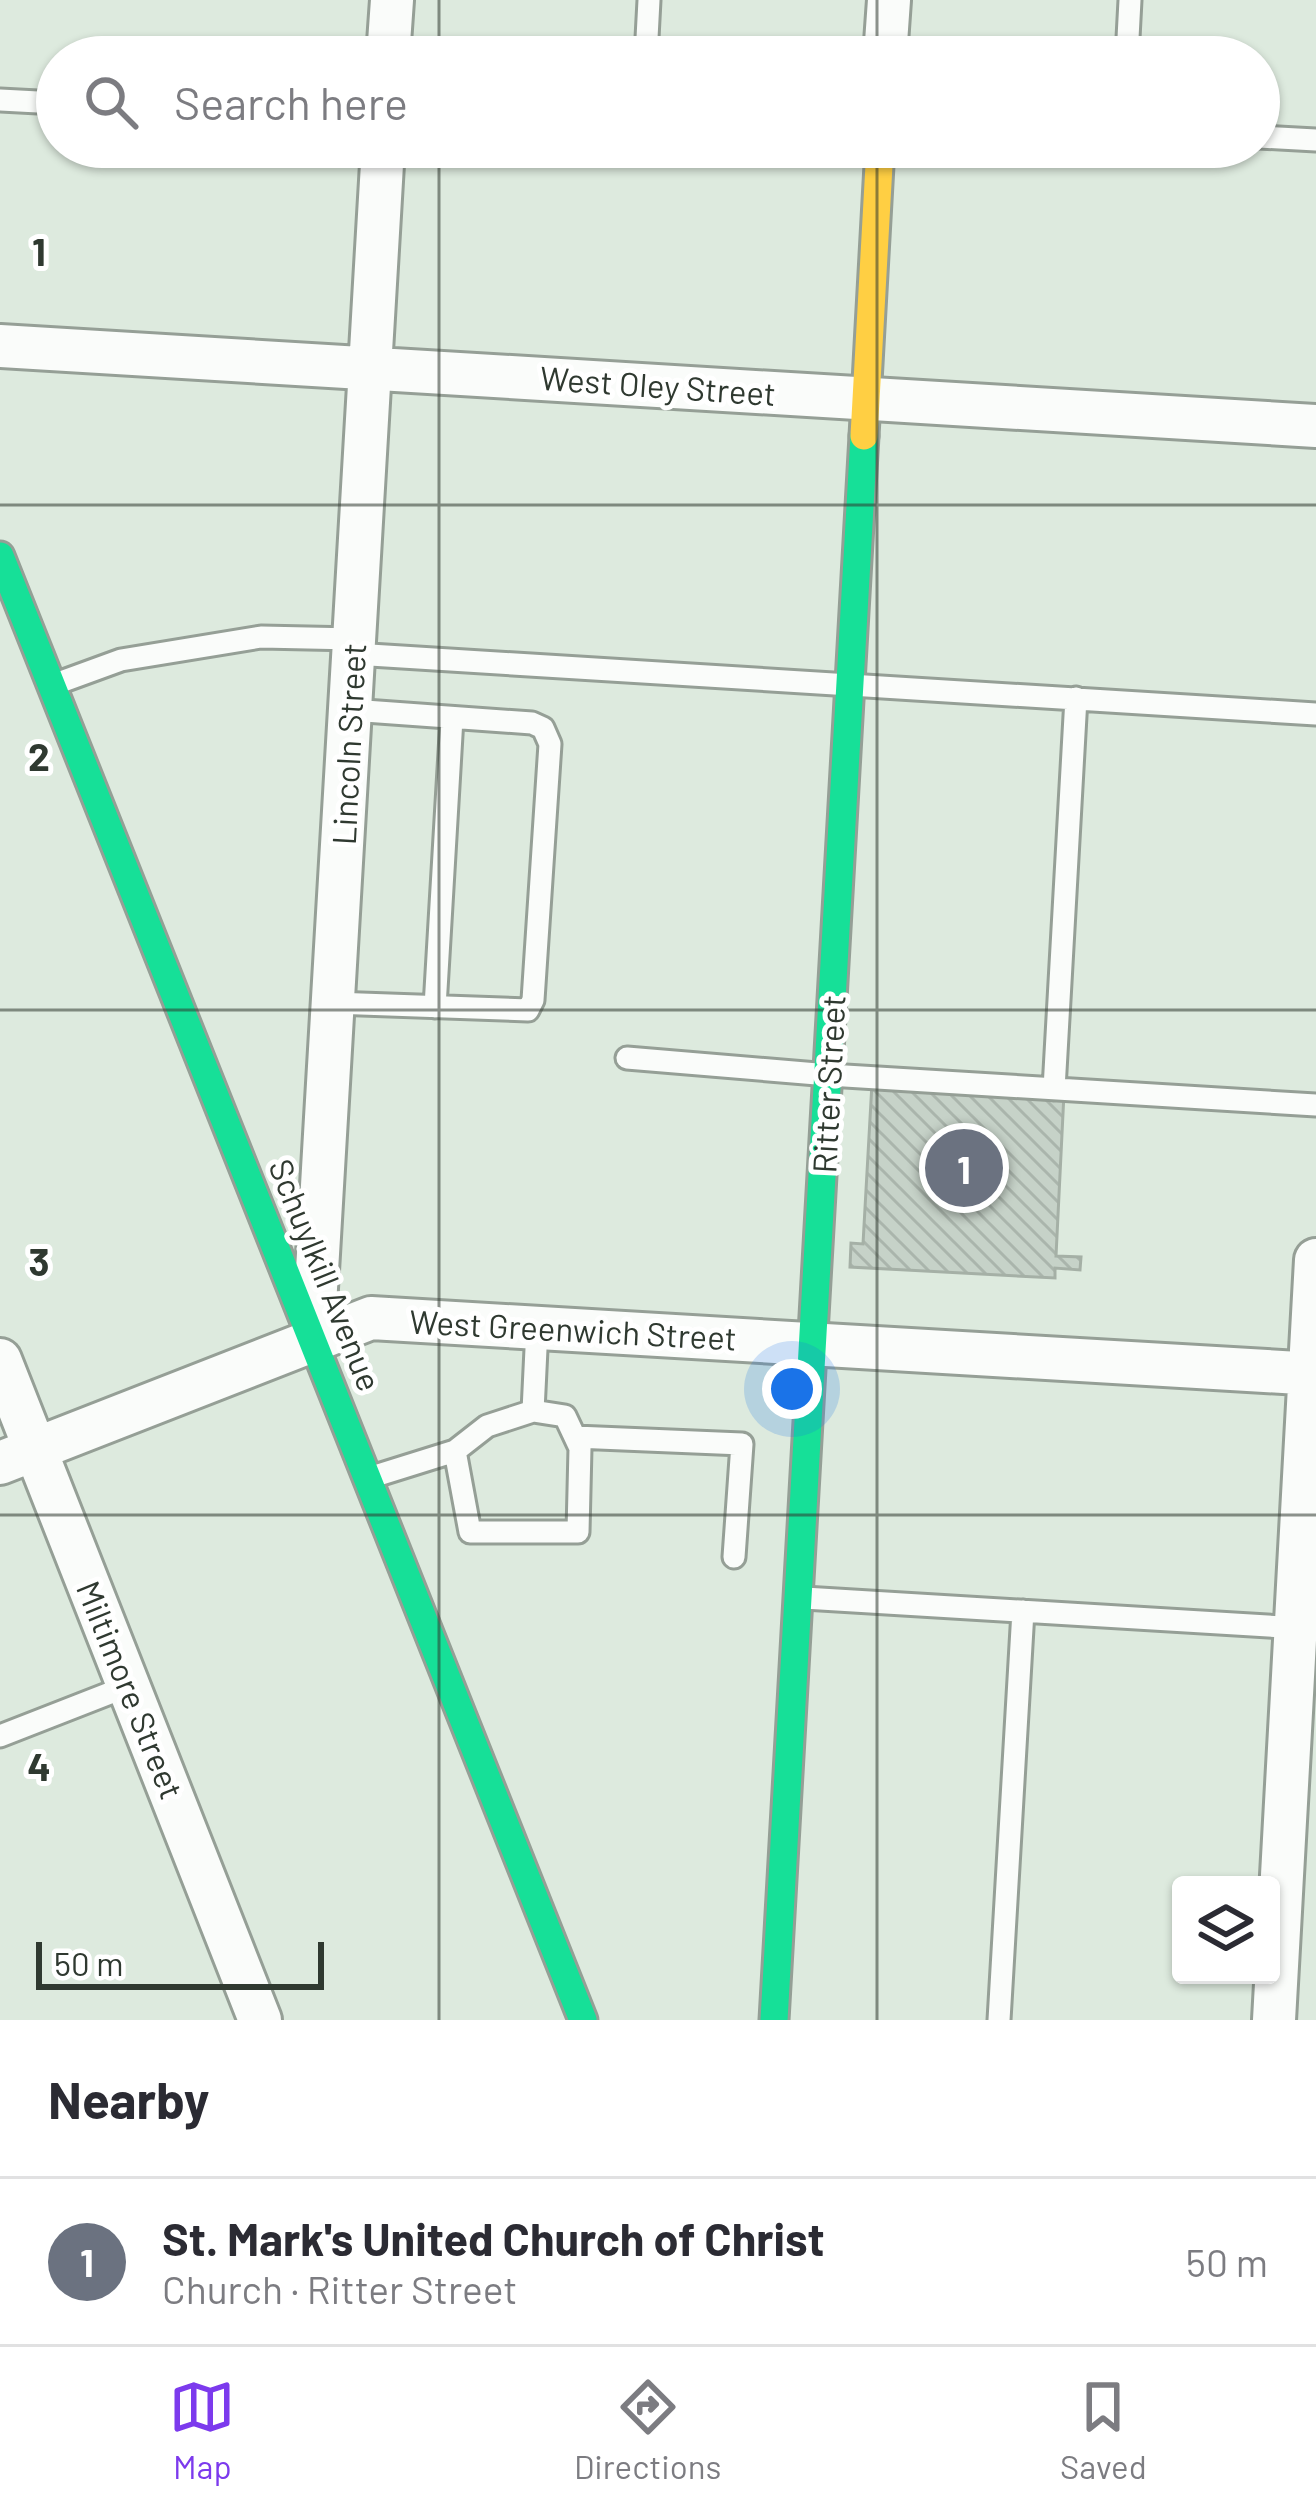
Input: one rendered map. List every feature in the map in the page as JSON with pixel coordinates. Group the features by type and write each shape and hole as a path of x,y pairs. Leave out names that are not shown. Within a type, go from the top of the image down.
{"street":[{"path":"389,36 392,0"},
{"path":"886,36 889,0"},
{"name":"Lincoln Street","path":"313,1341 382,168"},
{"name":"Ritter Street","path":"774,2020 879,168"},
{"name":"West Oley Street","path":"0,346 1316,426"},
{"name":"Schuylkill Avenue","path":"0,556 583,2020"},
{"path":"1274,2020 1306,1628 1316,1260"},
{"name":"West Greenwich Street","path":"18,1456 371,1318 1313,1374"},
{"name":"Miltimore Street","path":"0,1360 18,1456 128,1686 260,2020"}],"lane":[{"path":"647,36 649,0"},
{"path":"1128,36 1130,0"},
{"path":"0,100 36,103"},
{"path":"1280,138 1316,140"},
{"path":"51,685 121,660 261,638 850,685 1316,714"},
{"path":"1054,1089 1076,698"},
{"path":"333,1003 528,1010 533,1000 550,744 543,728 532,723 351,710"},
{"path":"435,1007 452,718"},
{"path":"627,1058 1316,1106"},
{"path":"533,1411 537,1328"},
{"path":"367,1478 455,1451 487,1426 533,1411 565,1416 580,1448 578,1532 470,1532 455,1451"},
{"path":"575,1437 742,1444 734,1557"},
{"path":"797,1598 1306,1628"},
{"path":"999,2020 1022,1611"},
{"path":"0,1736 128,1686"}],"building":[{"path":"872,1083 1064,1093 1056,1256 1081,1257 1080,1270 1055,1268 1055,1278 850,1267 851,1243 863,1244"}],"traffic: fast":[{"path":"774,2020 864,436"},
{"path":"0,556 583,2020"}],"traffic: slow":[{"path":"864,436 879,168"}],"place":[{"name":"St. Mark's United Church of Christ","path":"964,1168"}]}
